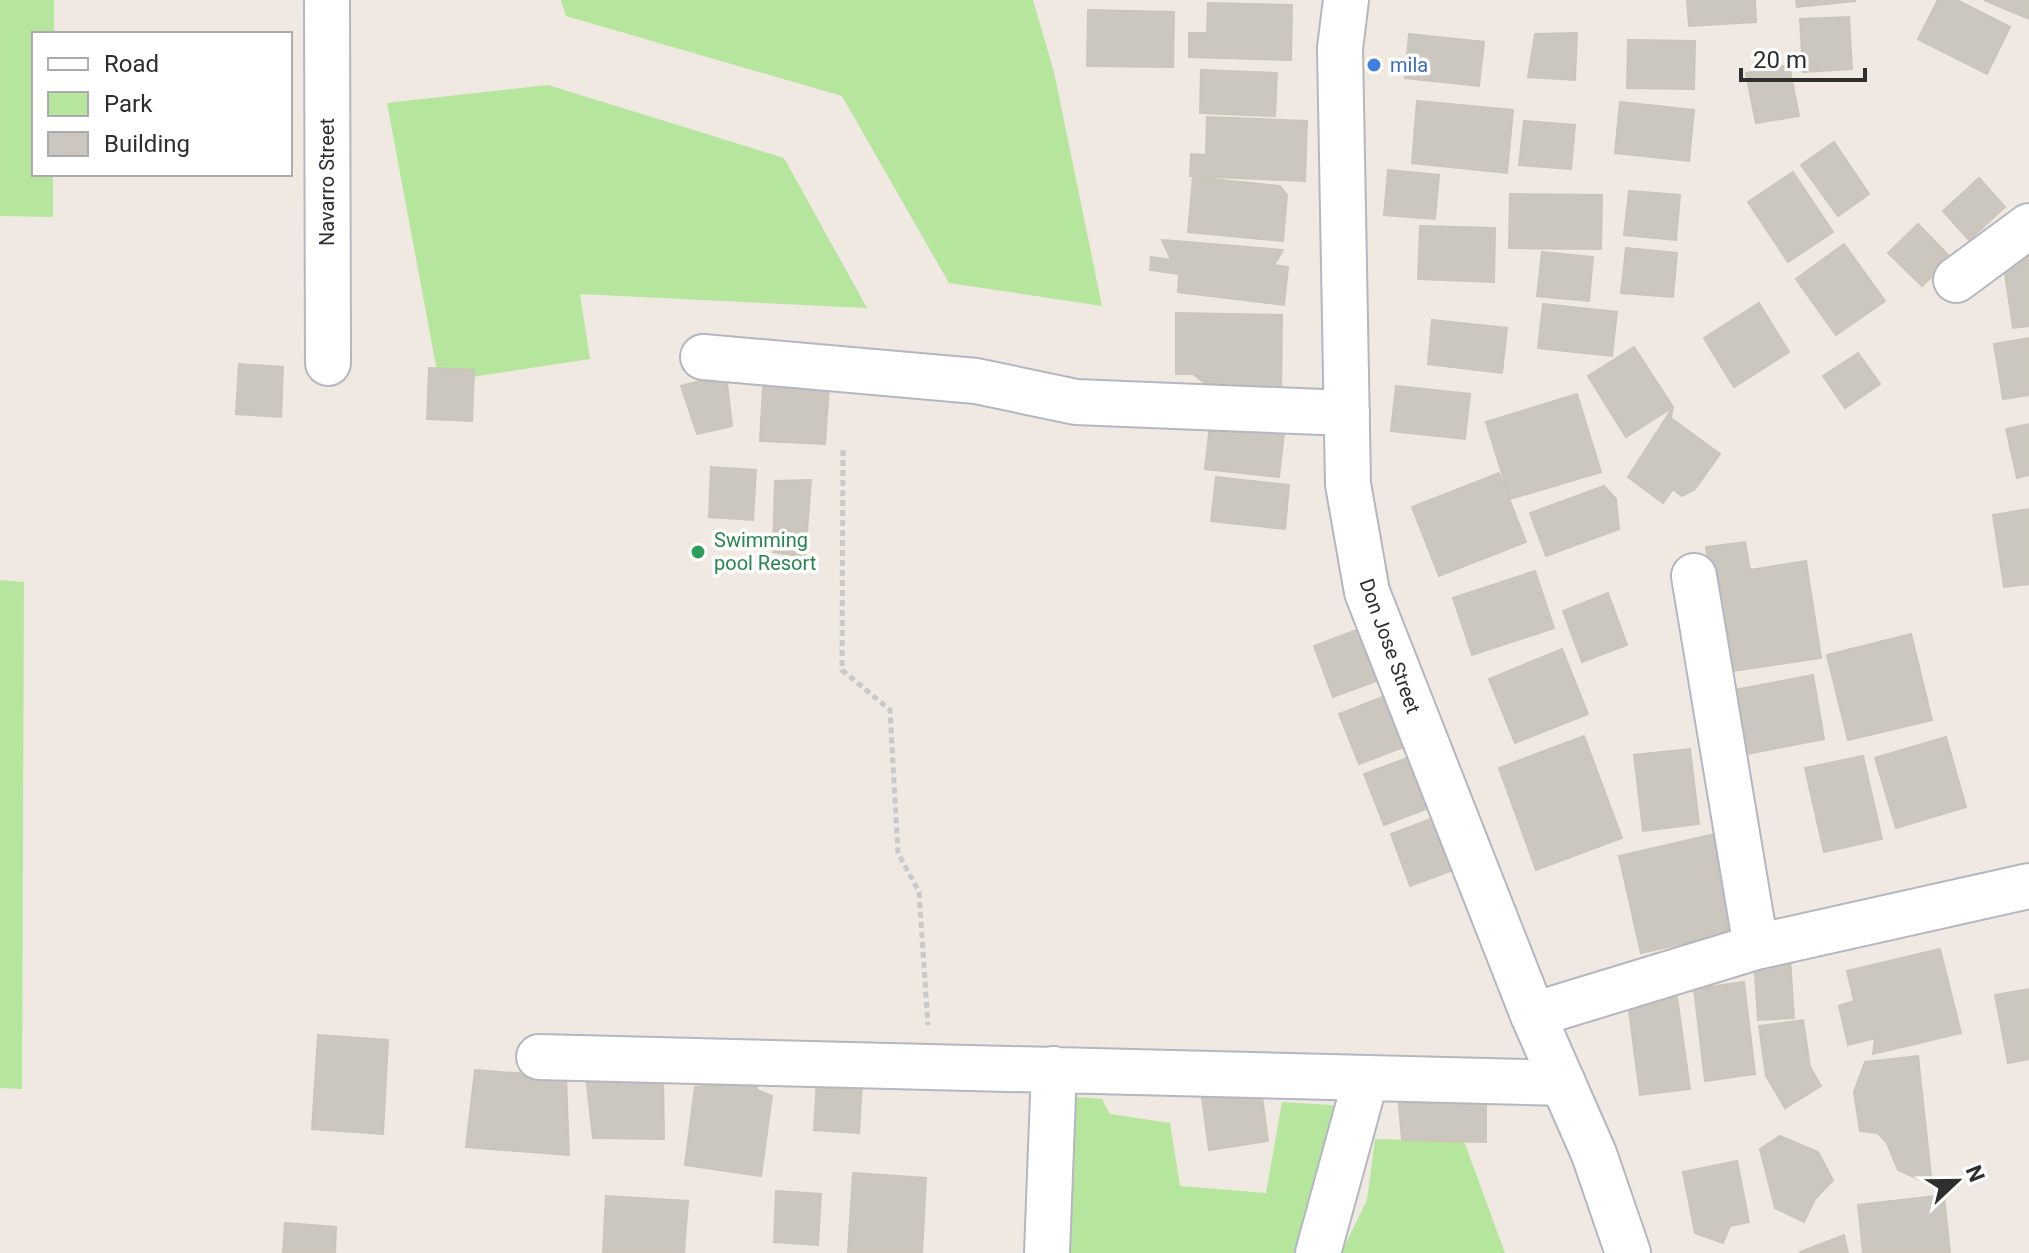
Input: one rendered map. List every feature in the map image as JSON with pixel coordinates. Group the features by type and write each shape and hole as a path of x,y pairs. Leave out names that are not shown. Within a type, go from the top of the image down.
{"street":[{"name":"Navarro Street","path":"327,0 328,363"},
{"name":"Don Jose Street","path":"1346,0 1340,48 1348,484 1367,592 1533,1015 1594,1154 1628,1253"},
{"path":"1956,280 2029,226"},
{"path":"703,357 976,381 1076,402 1347,413"},
{"path":"1694,576 1756,947"},
{"path":"1533,1015 1756,947 2029,886"},
{"path":"539,1057 1563,1083"},
{"path":"1047,1253 1054,1069"},
{"path":"1318,1253 1366,1078"}],"path":[{"path":"843,450 842,670 890,710 898,853 919,892 931,1067"}],"green space":[{"path":"0,0 54,0 54,32 32,32 32,176 53,176 53,217 0,216"},
{"path":"561,0 1033,0 1054,72 1102,306 949,283 842,96 566,16"},
{"path":"548,85 784,158 867,308 580,294 590,359 439,382 387,103"},
{"path":"0,580 24,582 22,1089 0,1088"},
{"path":"1063,1096 1102,1099 1110,1114 1170,1123 1180,1186 1266,1193 1282,1102 1346,1106 1301,1253 1064,1253"},
{"path":"1375,1139 1464,1141 1505,1253 1341,1253 1367,1200"}],"building":[{"path":"1687,0 1755,0 1756,22 1689,26"},
{"path":"1796,0 1855,0 1855,1 1797,7"},
{"path":"1938,0 1957,0 2010,27 1987,74 1918,39"},
{"path":"1984,0 2029,0 2029,19"},
{"path":"1208,3 1292,5 1291,60 1189,57 1189,33 1207,33"},
{"path":"1088,10 1174,12 1173,67 1087,66"},
{"path":"1849,17 1852,69 1803,72 1800,19"},
{"path":"1577,33 1575,80 1528,77 1535,34"},
{"path":"1409,34 1484,42 1479,86 1405,78"},
{"path":"1628,40 1695,41 1694,89 1627,88"},
{"path":"1789,65 1799,116 1756,123 1746,73"},
{"path":"1201,70 1277,73 1275,116 1200,113"},
{"path":"1417,101 1513,110 1507,173 1412,163"},
{"path":"1620,102 1694,110 1689,161 1615,153"},
{"path":"1207,117 1307,121 1305,181 1190,176 1191,154 1206,155"},
{"path":"1524,121 1575,125 1571,169 1519,165"},
{"path":"1834,142 1869,194 1838,216 1801,165"},
{"path":"1388,170 1439,175 1435,219 1384,215"},
{"path":"1793,172 1833,232 1788,262 1748,202"},
{"path":"1193,177 1280,186 1287,195 1283,241 1188,232"},
{"path":"1979,178 2005,207 1969,240 1943,211"},
{"path":"1629,191 1680,195 1676,240 1624,235"},
{"path":"1510,194 1602,195 1601,249 1509,248"},
{"path":"1918,224 1951,258 1922,286 1888,253"},
{"path":"1420,226 1495,228 1494,282 1418,279"},
{"path":"1162,240 1283,250 1274,265 1288,267 1284,305 1178,292 1179,274 1150,270 1151,257 1171,260"},
{"path":"1844,244 1885,301 1836,335 1796,279"},
{"path":"1626,248 1677,253 1673,297 1621,293"},
{"path":"1542,252 1593,257 1589,301 1537,296"},
{"path":"2029,256 2029,326 2013,328 2003,260"},
{"path":"1759,303 1789,352 1734,387 1704,338"},
{"path":"1543,304 1617,312 1612,356 1538,348"},
{"path":"1176,313 1282,315 1281,394 1200,393 1206,384 1193,374 1176,374"},
{"path":"1432,320 1507,328 1502,373 1428,364"},
{"path":"2029,338 2029,395 2003,399 1994,344"},
{"path":"1634,347 1673,407 1626,437 1588,376"},
{"path":"1858,353 1880,384 1845,408 1823,376"},
{"path":"239,364 283,367 281,417 236,414"},
{"path":"429,368 474,370 472,421 427,419"},
{"path":"726,374 732,426 697,434 681,386"},
{"path":"829,386 825,444 760,441 763,387"},
{"path":"1396,386 1470,394 1465,439 1391,431"},
{"path":"1577,394 1601,472 1510,499 1486,422"},
{"path":"1673,407 1671,418 1720,454 1695,489 1682,496 1673,489 1663,503 1628,477"},
{"path":"1210,424 1284,433 1279,477 1205,469"},
{"path":"2029,424 2029,475 2017,478 2006,429"},
{"path":"711,467 756,470 753,520 709,517"},
{"path":"1499,473 1526,542 1439,576 1412,507"},
{"path":"1216,477 1289,485 1285,529 1211,521"},
{"path":"811,480 805,557 773,552 775,481"},
{"path":"1604,486 1616,499 1619,529 1546,556 1530,513"},
{"path":"2029,509 2029,584 2004,587 1993,515"},
{"path":"1745,542 1750,570 1806,561 1821,658 1725,672 1706,547"},
{"path":"1535,571 1554,628 1472,655 1453,598"},
{"path":"1608,593 1627,645 1582,662 1563,611"},
{"path":"1359,629 1379,680 1333,697 1314,646"},
{"path":"1911,634 1932,720 1848,740 1827,655"},
{"path":"1562,649 1588,714 1515,743 1489,679"},
{"path":"1813,675 1824,739 1742,755 1729,691"},
{"path":"1385,696 1404,747 1359,764 1339,714"},
{"path":"1584,736 1622,838 1536,870 1499,768"},
{"path":"1946,737 1966,807 1896,828 1875,758"},
{"path":"1690,749 1699,824 1643,831 1634,755"},
{"path":"1863,756 1882,839 1824,852 1805,768"},
{"path":"1410,757 1429,808 1384,825 1364,774"},
{"path":"1436,817 1456,869 1410,886 1391,834"},
{"path":"1715,834 1737,931 1641,953 1619,856"},
{"path":"1940,949 1961,1033 1873,1054 1875,1038 1848,1045 1839,1006 1854,1001 1847,971"},
{"path":"1790,958 1794,1018 1758,1020 1754,960"},
{"path":"1744,982 1755,1074 1705,1081 1694,989"},
{"path":"2029,989 2029,1059 2008,1063 1995,995"},
{"path":"1677,997 1690,1089 1640,1095 1628,1003"},
{"path":"1803,1020 1810,1067 1821,1086 1785,1108 1766,1076 1759,1026"},
{"path":"318,1035 388,1040 383,1134 312,1129"},
{"path":"1918,1056 1932,1185 1898,1170 1887,1143 1878,1133 1860,1131 1854,1092 1865,1062"},
{"path":"475,1070 566,1077 569,1155 466,1147"},
{"path":"586,1076 663,1077 664,1139 593,1138"},
{"path":"817,1080 862,1082 859,1133 814,1130"},
{"path":"757,1081 757,1090 772,1096 761,1176 685,1165 695,1087"},
{"path":"1260,1082 1268,1141 1209,1150 1201,1091"},
{"path":"1486,1094 1486,1142 1402,1140 1398,1095"},
{"path":"1780,1136 1818,1152 1833,1180 1815,1199 1804,1222 1775,1208 1760,1149"},
{"path":"1737,1161 1749,1222 1730,1226 1723,1243 1695,1233 1683,1172"},
{"path":"853,1173 926,1178 922,1253 848,1253"},
{"path":"776,1191 821,1194 818,1245 774,1242"},
{"path":"1944,1195 1950,1253 1863,1253 1858,1205"},
{"path":"606,1196 688,1201 684,1253 603,1253"},
{"path":"285,1223 336,1227 335,1253 283,1253"},
{"path":"1844,1235 1848,1253 1800,1253 1800,1252"}],"place":[{"name":"mila","path":"1374,65"},
{"name":"Swimming pool Resort","path":"698,552"}]}
